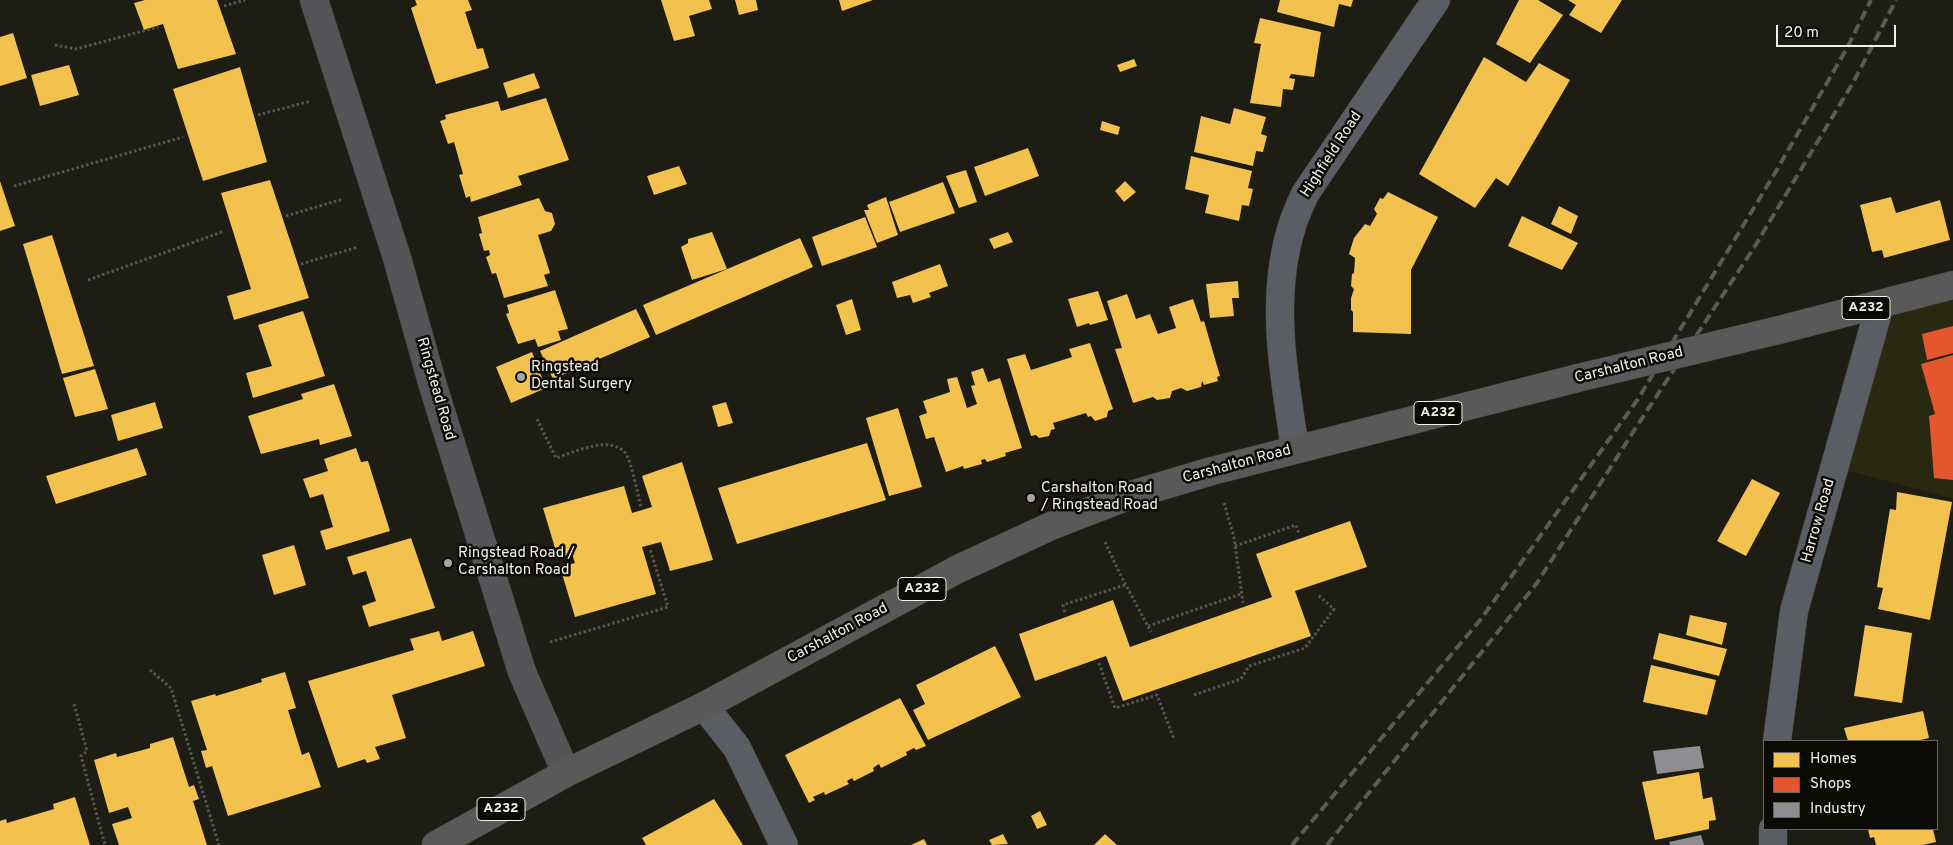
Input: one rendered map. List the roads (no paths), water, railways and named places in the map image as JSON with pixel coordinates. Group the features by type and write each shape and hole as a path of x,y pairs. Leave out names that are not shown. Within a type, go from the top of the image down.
{"highway":[{"name":"Carshalton Road","path":"436,845 566,773 704,706 958,569 1051,526 1131,494 1295,448 1880,305 1953,285"}],"street":[{"name":"Ringstead Road","path":"314,0 390,238 433,386 522,672 566,773"},
{"name":"Highfield Road","path":"1295,448 1280,334 1280,299 1284,261 1292,226 1305,194 1436,0"},
{"name":"Harrow Road","path":"1777,740 1794,611 1880,305"},
{"path":"704,706 738,748 784,845"},
{"path":"1772,830 1773,845"}],"railway":[{"path":"1292,845 1481,619 1638,399 1775,173 1847,48 1871,0"},
{"path":"1327,845 1537,583 1755,246 1854,81 1896,0"}],"place":[{"name":"Ringstead Dental Surgery","path":"521,377"},
{"name":"Carshalton Road / Ringstead Road","path":"1031,498"},
{"name":"Ringstead Road / Carshalton Road","path":"448,563"}]}
